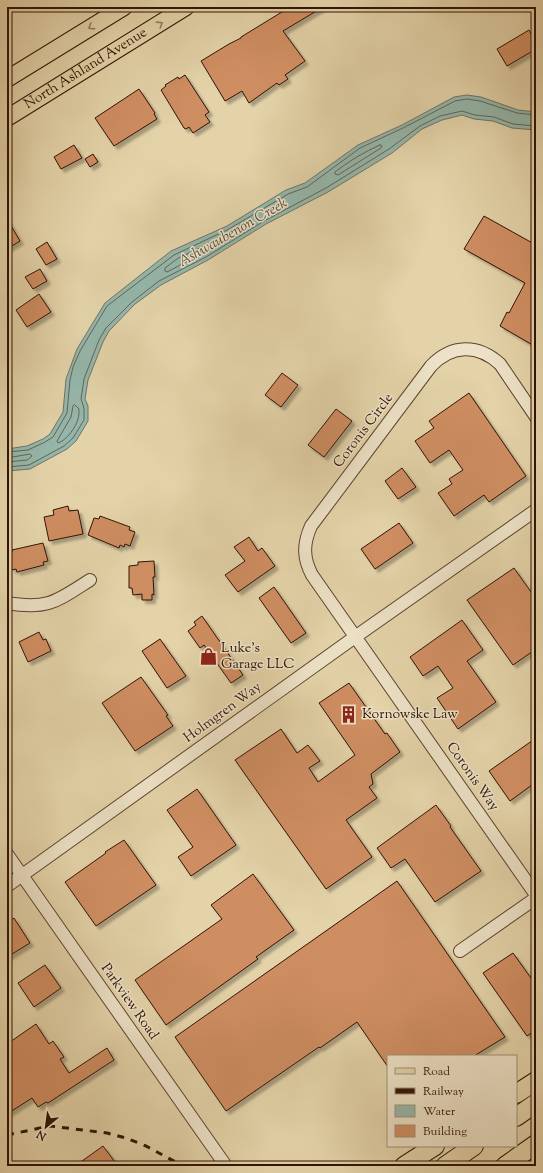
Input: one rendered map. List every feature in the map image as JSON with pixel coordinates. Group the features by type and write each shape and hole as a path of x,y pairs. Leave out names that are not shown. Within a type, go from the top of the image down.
{"highway":[{"path":"517,1093 536,1081"},
{"path":"517,1116 536,1103"},
{"path":"505,1166 536,1144"},
{"path":"404,1166 433,1147"},
{"path":"446,1166 473,1147"},
{"path":"527,1166 536,1160"}],"main road":[{"path":"7,79 124,7"},
{"name":"North Ashland Avenue","path":"7,118 186,7"}],"street":[{"name":"Coronis Circle","path":"355,637 307,566 304,556 306,536 311,526 431,366 447,353 457,350 467,349 484,352 500,364 536,418"},
{"name":"Holmgren Way","path":"7,886 355,637 535,514"},
{"path":"7,603 32,606 45,605 90,580"},
{"name":"Coronis Way","path":"355,637 536,895"},
{"name":"Parkview Road","path":"7,854 226,1166"},
{"path":"460,952 536,898"}],"water":[{"name":"Ashwaubenon Creek","path":"467,95 481,97 518,110 536,112 536,130 512,128 493,121 474,119 462,115 442,120 422,129 392,153 328,192 266,224 208,260 161,285 135,304 109,331 103,342 88,380 85,399 88,406 88,421 76,441 67,449 30,469 7,471 7,449 27,446 43,439 50,434 63,412 66,379 77,349 105,303 171,251 227,226 286,190 305,183 358,145 402,125 454,97"}],"building":[{"path":"290,7 323,7 283,31 305,61 285,75 288,79 279,85 277,83 249,103 242,91 225,101 201,61"},
{"path":"529,30 536,43 536,49 507,66 497,49"},
{"path":"185,75 209,112 205,115 210,122 193,133 189,127 186,129 184,128 161,90 166,86 165,85 178,77 179,79"},
{"path":"139,89 155,113 154,114 157,119 114,146 95,118"},
{"path":"74,145 82,158 61,169 54,157"},
{"path":"93,154 98,162 90,167 85,159"},
{"path":"484,216 536,245 536,347 500,326 507,312 509,313 525,283 464,249"},
{"path":"7,219 20,241 7,249"},
{"path":"47,242 57,259 46,265 36,249"},
{"path":"40,269 47,281 33,289 25,277"},
{"path":"39,294 51,312 27,327 16,310"},
{"path":"282,373 298,385 281,407 265,395"},
{"path":"469,393 526,476 489,502 484,495 454,516 438,493 452,484 449,479 463,470 449,450 430,463 415,441 434,428 429,421"},
{"path":"336,409 352,421 324,457 308,445"},
{"path":"402,468 416,487 398,499 385,481"},
{"path":"68,506 69,511 78,510 83,534 49,541 44,517 54,515 53,510"},
{"path":"100,516 130,527 129,530 135,532 130,546 125,544 124,547 120,545 119,548 88,535 94,518 99,519"},
{"path":"399,523 413,543 375,569 361,549"},
{"path":"249,537 258,551 262,548 275,566 238,592 225,575 245,561 234,547"},
{"path":"43,543 48,561 43,562 44,565 17,572 16,569 12,570 8,553 12,552 12,550"},
{"path":"154,561 154,595 152,594 152,600 142,600 142,594 133,595 132,588 129,588 129,566 138,565 138,562"},
{"path":"514,568 536,599 536,649 513,665 467,600"},
{"path":"274,587 306,633 291,643 259,598"},
{"path":"202,616 243,675 231,683 204,645 200,648 188,631 196,625 194,622"},
{"path":"462,620 483,650 467,661 496,702 458,729 437,698 453,688 438,666 423,676 410,657"},
{"path":"39,632 43,640 46,639 51,651 28,662 19,642"},
{"path":"160,639 186,676 167,688 142,651"},
{"path":"141,677 168,715 166,716 173,726 135,751 102,703"},
{"path":"349,683 385,734 387,733 400,752 371,774 373,784 369,787 377,798 346,820 372,857 326,889 235,760 281,729 297,753 308,745 320,761 309,768 318,782 355,755 319,703"},
{"path":"536,738 536,782 510,801 489,771"},
{"path":"197,789 236,845 191,876 178,857 193,847 167,810"},
{"path":"436,805 481,871 435,902 405,859 391,868 377,848"},
{"path":"124,840 156,885 96,926 65,882 106,853 105,852"},
{"path":"253,874 294,930 256,957 258,959 166,1025 135,980 222,919 211,905"},
{"path":"397,881 505,1037 476,1055 387,1055 387,1066 357,1022 226,1111 175,1037"},
{"path":"14,918 30,943 7,957 7,923"},
{"path":"513,953 536,985 536,1030 527,1036 483,973"},
{"path":"45,965 61,988 34,1007 18,983"},
{"path":"36,1024 49,1044 53,1041 64,1057 60,1059 69,1073 107,1048 114,1060 48,1103 46,1102 38,1107 32,1098 7,1114 7,1044"},
{"path":"103,1146 118,1166 75,1166"}],"railway":[{"path":"7,13 17,7"},
{"path":"7,1135 50,1126 107,1133 126,1138 146,1146 183,1166"}],"place":[{"name":"Luke's Garage LLC","path":"208,657"},
{"name":"Kornowske Law","path":"349,715"}]}
